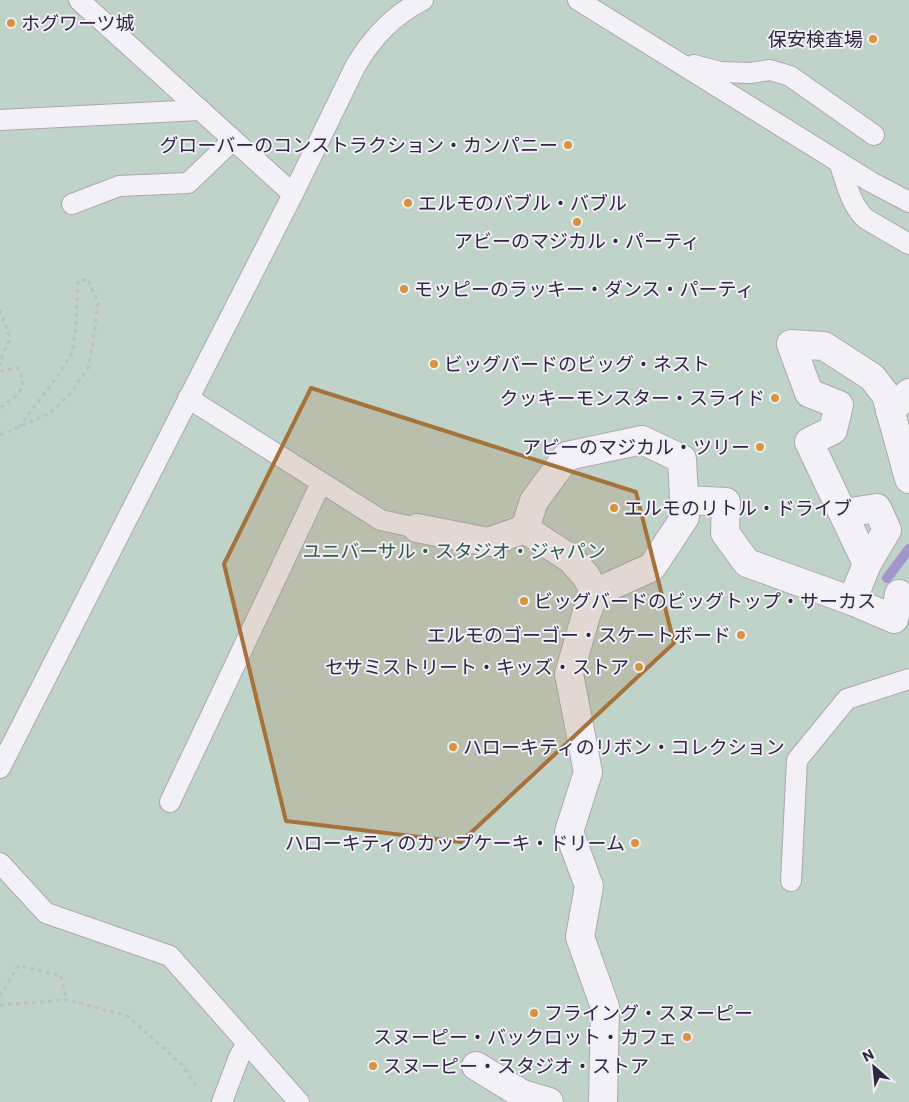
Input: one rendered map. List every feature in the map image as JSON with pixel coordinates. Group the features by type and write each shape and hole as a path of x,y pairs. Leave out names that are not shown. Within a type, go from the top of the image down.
{"street":[{"path":"852,601 867,564 887,530 878,508 844,513 809,442 833,430 839,405 809,393 791,344 824,346 872,377 886,395 900,402 909,480"},
{"path":"525,529 534,501 567,456 642,440 682,459 686,517 652,567 595,593 587,612 569,674 588,772 569,832 589,886 580,937 605,1007 603,1102 596,1102"},
{"path":"684,500 726,502 725,533 747,563 852,601 894,619 899,594 909,601"},
{"path":"417,528 488,542 525,529"},
{"path":"525,529 571,559 586,576 595,593"},
{"path":"476,1066 522,1094 549,1102"}],"lane":[{"path":"79,0 292,194"},
{"path":"0,768 356,65 368,46 399,14 423,0"},
{"path":"578,0 871,182 909,202"},
{"path":"675,60 720,72 750,73 770,70 790,76 874,135"},
{"path":"0,120 200,110"},
{"path":"72,204 119,186 188,183 233,140"},
{"path":"839,162 853,203 861,215 909,244"},
{"path":"188,398 381,520 417,528"},
{"path":"170,802 321,483"},
{"path":"792,881 797,760 847,699 909,679"},
{"path":"0,863 46,913 170,956 299,1102"},
{"path":"222,1102 246,1043"}],"path":[{"path":"0,435 20,427 50,413 70,394 88,368 98,303 88,279 78,281 76,326 72,354 58,377 20,427"},
{"path":"0,310 10,338 0,362 0,372 18,368 23,378 21,392 0,408"},
{"path":"0,996 19,964 61,976 67,1000"},
{"path":"0,1005 67,1000 128,1016 182,1065 202,1095"}],"highlighted area":[{"path":"311,388 636,492 674,643 461,842 286,821 224,564"}],"green space":[{"name":"ユニバーサル・スタジオ・ジャパン","path":"0,0 909,0 909,1102 0,1102"}],"waterway":[{"path":"887,578 909,549"}],"place":[{"name":"ホグワーツ城","path":"11,23"},
{"name":"保安検査場","path":"873,39"},
{"name":"グローバーのコンストラクション・カンパニー","path":"568,145"},
{"name":"エルモのバブル・バブル","path":"408,203"},
{"name":"アビーのマジカル・パーティ","path":"577,222"},
{"name":"モッピーのラッキー・ダンス・パーティ","path":"404,289"},
{"name":"ビッグバードのビッグ・ネスト","path":"434,364"},
{"name":"クッキーモンスター・スライド","path":"775,398"},
{"name":"アビーのマジカル・ツリー","path":"760,447"},
{"name":"エルモのリトル・ドライブ","path":"614,508"},
{"name":"ビッグバードのビッグトップ・サーカス","path":"524,601"},
{"name":"エルモのゴーゴー・スケートボード","path":"741,635"},
{"name":"セサミストリート・キッズ・ストア","path":"639,667"},
{"name":"ハローキティのリボン・コレクション","path":"453,747"},
{"name":"ハローキティのカップケーキ・ドリーム","path":"635,843"},
{"name":"フライング・スヌーピー","path":"534,1013"},
{"name":"スヌーピー・バックロット・カフェ","path":"687,1037"},
{"name":"スヌーピー・スタジオ・ストア","path":"373,1066"}]}
